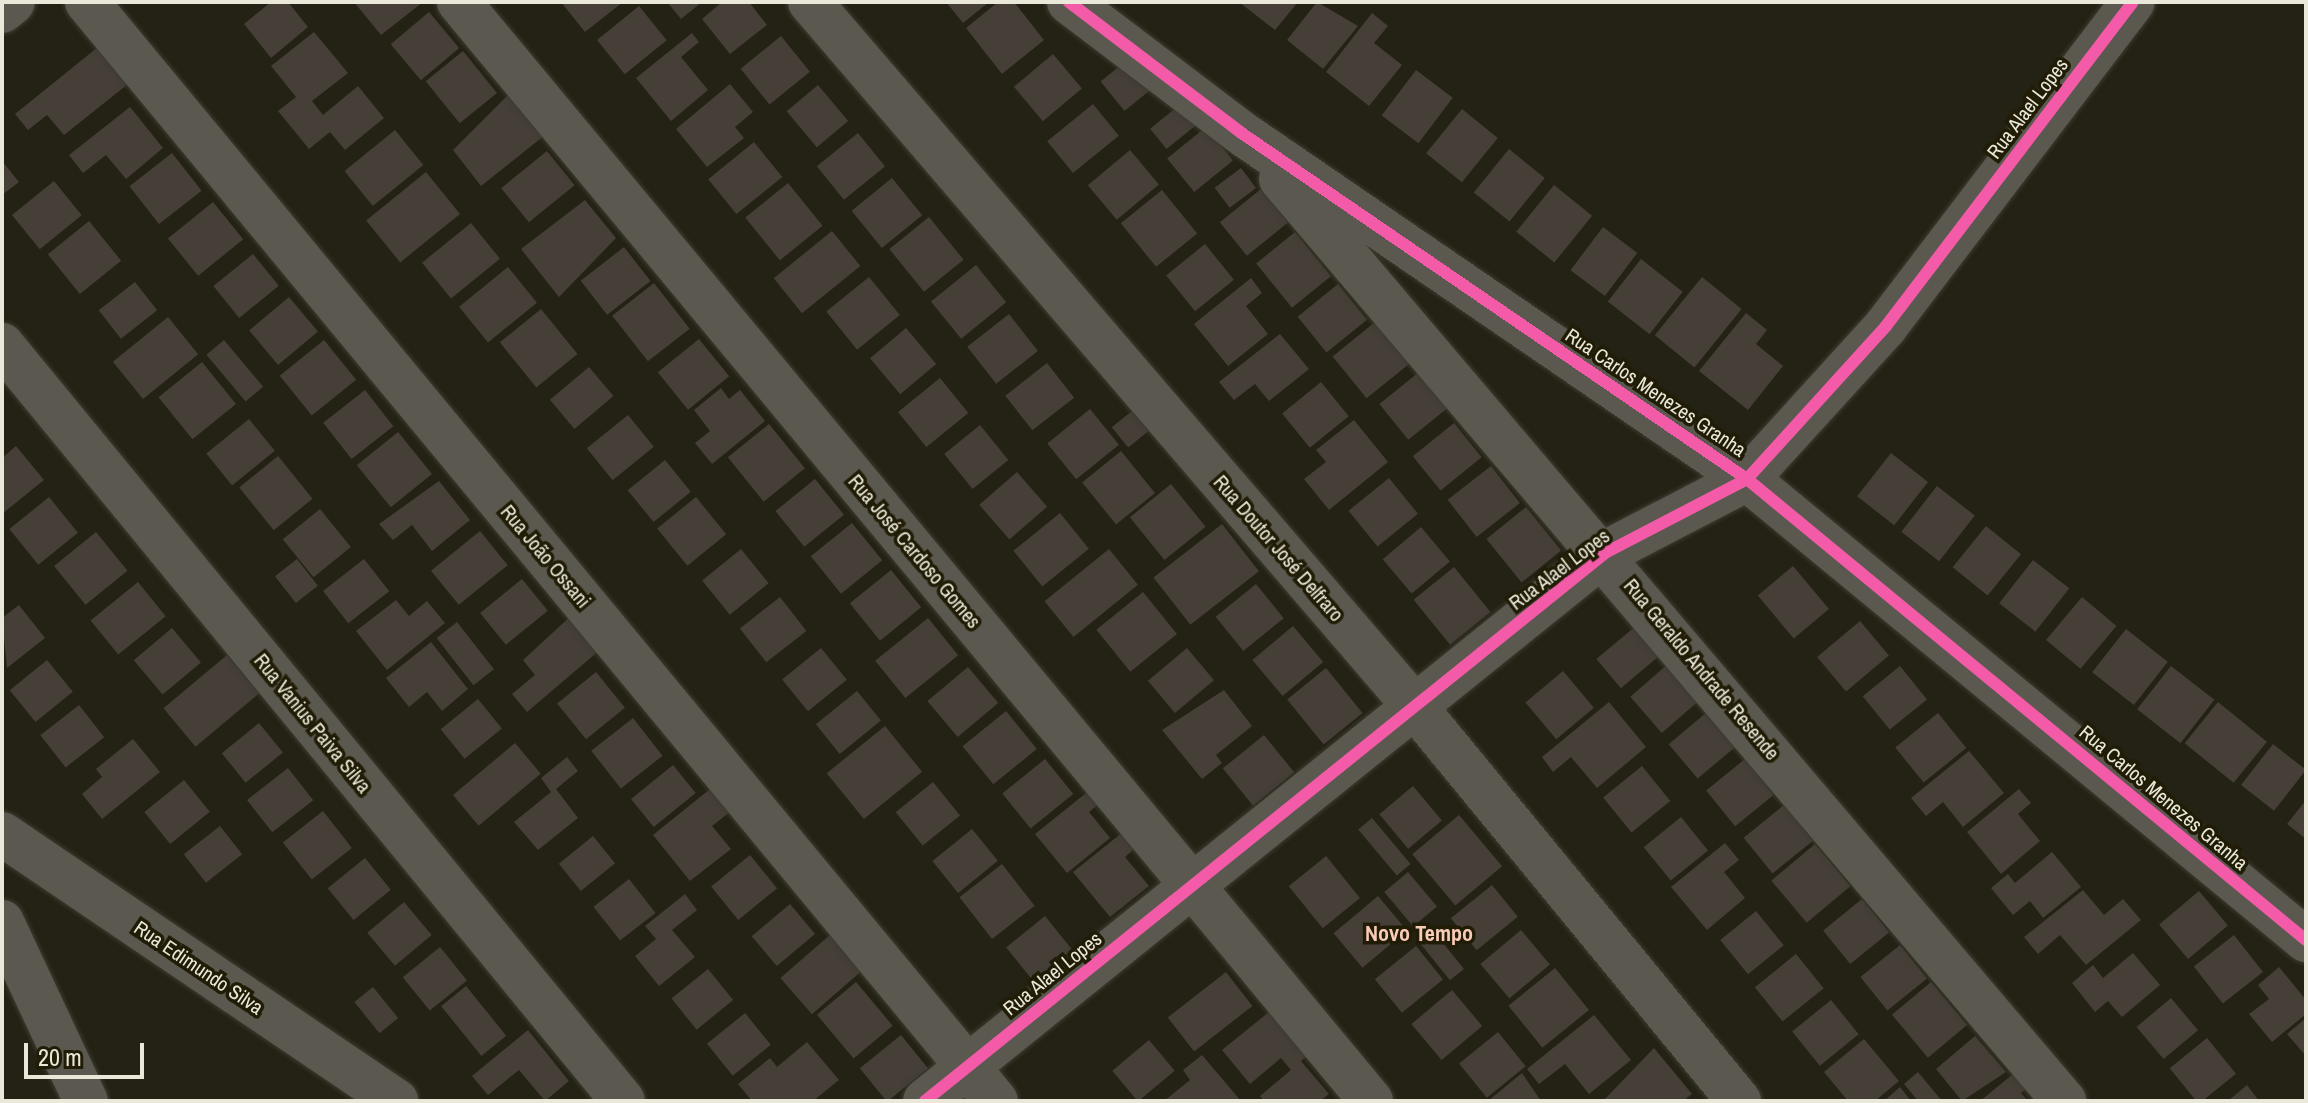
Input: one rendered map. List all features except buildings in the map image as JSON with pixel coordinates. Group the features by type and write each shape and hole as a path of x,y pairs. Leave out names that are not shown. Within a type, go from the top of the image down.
{"street":[{"path":"2,11 13,2"},
{"name":"Rua José Cardoso Gomes","path":"459,2 1371,1101"},
{"name":"Rua Doutor José Delfraro","path":"810,2 1416,708 1739,1101"},
{"name":"Rua Carlos Menezes Granha","path":"1069,2 1240,132 1747,479 2306,940"},
{"name":"Rua Alael Lopes","path":"925,1101 1605,553 1747,479 1886,326 2133,2"},
{"name":"Rua João Ossani","path":"92,7 996,1101"},
{"name":"Rua Geraldo Andrade Resende","path":"1240,132 1605,553 2064,1101"},
{"name":"Rua Vanius Paiva Silva","path":"2,345 623,1101"},
{"name":"Rua Edimundo Silva","path":"2,834 396,1101"},
{"path":"2,922 86,1101"}],"cycle path":[{"path":"1069,2 1240,132 1747,479 2306,940"},
{"path":"925,1101 1605,553 1747,479 1886,326 2133,2"}],"district":[{"name":"Novo Tempo","path":"1419,934"}]}
